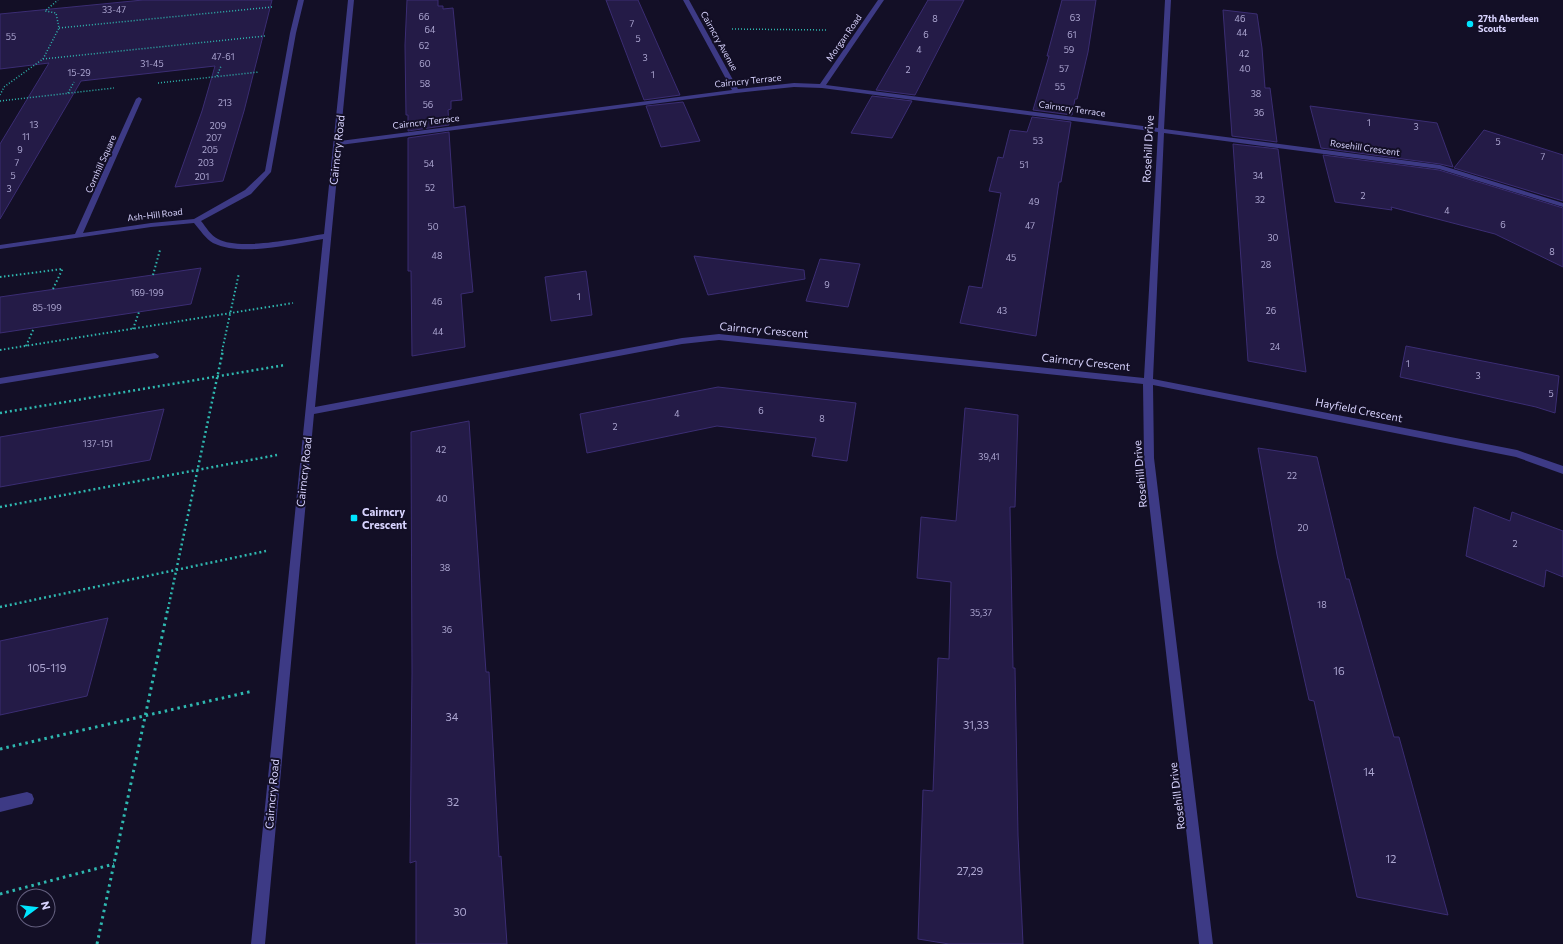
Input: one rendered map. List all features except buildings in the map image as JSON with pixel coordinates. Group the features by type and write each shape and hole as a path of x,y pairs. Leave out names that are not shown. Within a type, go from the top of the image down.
{"street":[{"name":"Cairncry Road","path":"258,944 282,684 338,143 351,0"},
{"name":"Cairncry Avenue","path":"686,0 736,91"},
{"name":"Morgan Road","path":"822,86 881,0"},
{"name":"Rosehill Drive","path":"1168,0 1148,381 1148,458 1206,944"},
{"path":"196,221 248,192 268,172 293,34 301,2"},
{"name":"Cairncry Terrace","path":"338,143 736,91 794,85 822,86 1160,130"},
{"name":"Cornhill Square","path":"78,235 139,99"},
{"name":"Rosehill Crescent","path":"1160,130 1440,167 1563,205"},
{"name":"Ash-Hill Road","path":"0,247 167,222 196,221 215,241 228,245 244,246 328,236"},
{"name":"Cairncry Crescent","path":"310,411 675,343 719,337 1148,381"},
{"path":"0,381 155,356"},
{"name":"Hayfield Crescent","path":"1148,381 1517,454 1563,470"},
{"path":"0,805 27,799"}],"path":[{"path":"0,94 4,87 43,59 59,28 56,13 44,11 58,0"},
{"path":"59,28 301,2"},
{"path":"702,29 860,30"},
{"path":"43,59 293,34"},
{"path":"217,76 221,66"},
{"path":"68,93 74,82"},
{"path":"97,944 218,376 244,246"},
{"path":"0,277 62,269"},
{"path":"0,350 321,299"},
{"path":"133,329 139,312"},
{"path":"26,346 34,328"},
{"path":"0,413 315,360"},
{"path":"0,507 306,449"},
{"path":"0,607 296,545"},
{"path":"0,749 282,684"},
{"path":"0,894 114,864"}],"place":[{"name":"27th Aberdeen Scouts","path":"1470,24"},
{"name":"Cairncry Crescent","path":"354,518"}]}
